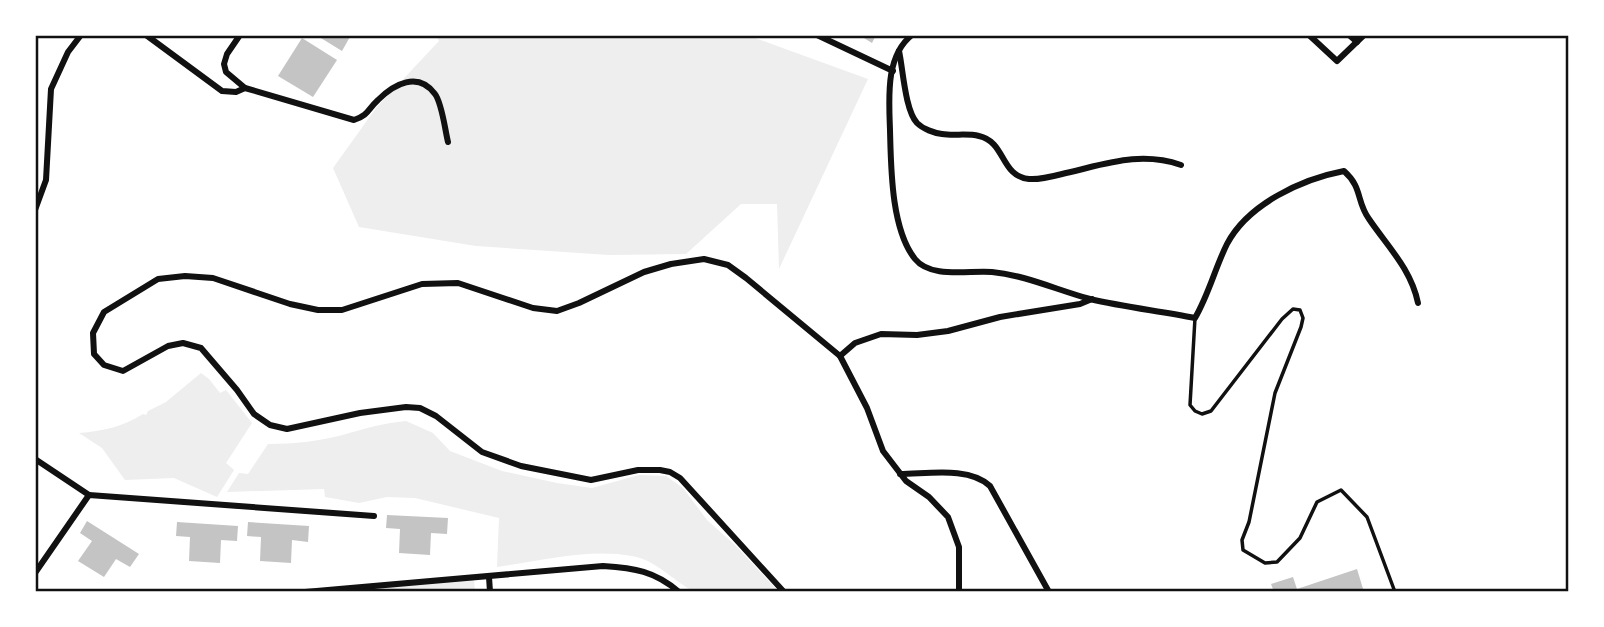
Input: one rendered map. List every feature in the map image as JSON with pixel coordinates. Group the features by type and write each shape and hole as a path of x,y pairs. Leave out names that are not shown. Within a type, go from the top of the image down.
{"street":[{"path":"35,210 47,180 51,89 68,52 81,35"},
{"path":"146,35 222,92 236,92 245,88"},
{"path":"240,35 227,54 224,64 226,72 245,88 354,120 365,117 377,101 395,86 409,80 420,82 436,95 448,142"},
{"path":"817,35 893,71"},
{"path":"912,35 899,49 893,71 890,104 891,169 902,233 917,262 935,271 993,272 1092,299 1195,318 1207,297 1229,241 1249,217 1272,197 1318,178 1344,172 1355,181 1367,216 1393,250 1414,285 1418,303"},
{"path":"1308,35 1337,61 1364,35"},
{"path":"1349,35 1357,42"},
{"path":"899,49 911,111 918,124 941,134 982,136 998,146 1012,173 1026,179 1039,179 1146,157 1181,165"},
{"path":"785,592 680,478 670,472 638,470 591,480 521,466 482,452 436,416 420,408 406,407 359,413 287,429 270,425 254,414 201,348 183,344 168,346 123,371 104,365 94,354 93,333 104,312 158,279 185,276 213,278 290,304 318,310 342,310 422,284 439,282 458,283 533,308 557,311 643,272 671,264 704,259 728,265 840,356 867,408 883,450 906,481 948,517 959,547 959,592"},
{"path":"840,356 855,343 881,334 917,335 948,331 1000,317 1080,304 1092,299"},
{"path":"35,459 89,495 374,516"},
{"path":"900,474 964,474 983,479 990,486 1049,592"},
{"path":"35,573 89,495"},
{"path":"304,592 375,590 603,566 638,569 667,582 679,592"},
{"path":"489,577 490,592"}],"lane":[{"path":"1195,318 1190,405 1202,414 1211,411 1282,319 1293,309 1300,310 1303,318 1275,393 1250,522 1242,540 1243,550 1265,563 1277,562 1300,538 1317,502 1341,490 1367,517 1395,592"}],"shaded area":[{"path":"436,35 747,35 868,79 779,269 777,204 741,204 686,254 609,255 476,246 359,227 333,168 376,108 439,41"},
{"path":"201,373 220,393 226,390 252,423 226,463 234,470 217,497 174,478 125,480 102,448 79,433 112,428 146,415"},
{"path":"406,421 433,433 450,451 502,471 557,483 592,488 639,475 666,476 683,488 707,520 735,545 779,592 693,591 641,558 615,554 564,556 497,567 499,518 415,498 387,497 359,503 325,497 324,489 227,492 239,473 248,474 268,444 317,440"},
{"path":"474,579 475,592 375,592 375,587"}],"building":[{"path":"316,35 351,35 342,51"},
{"path":"859,35 876,35 872,43"},
{"path":"302,38 337,60 313,97 278,76"},
{"path":"387,515 448,518 447,534 431,533 430,555 399,553 400,529 386,528"},
{"path":"87,521 139,554 130,567 116,559 104,577 78,561 92,541 80,533"},
{"path":"177,522 238,526 237,541 221,540 220,563 189,561 190,537 176,536"},
{"path":"248,522 309,526 308,542 292,540 291,563 260,561 261,537 247,536"},
{"path":"1357,569 1364,592 1274,592 1271,584 1293,577 1297,589"}]}
